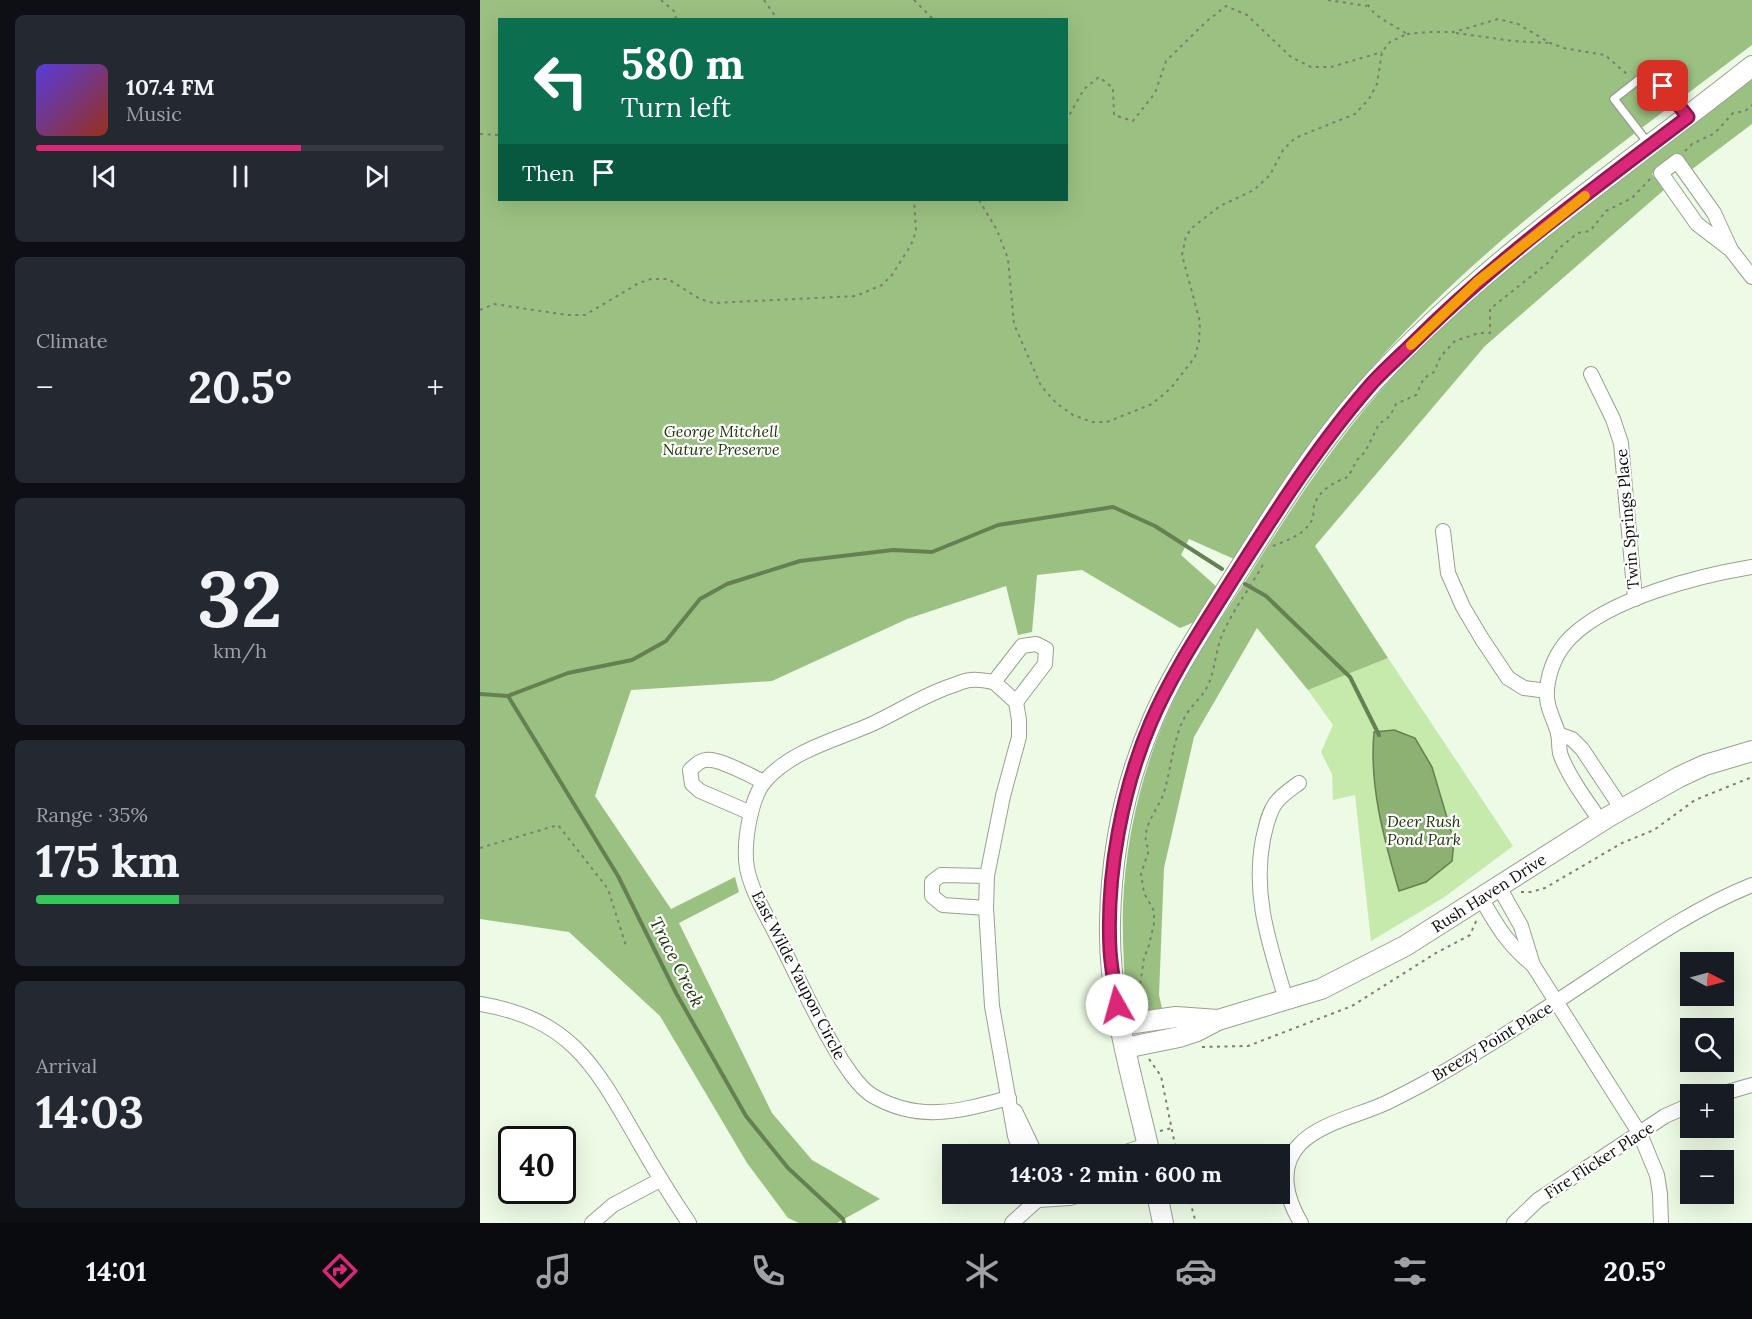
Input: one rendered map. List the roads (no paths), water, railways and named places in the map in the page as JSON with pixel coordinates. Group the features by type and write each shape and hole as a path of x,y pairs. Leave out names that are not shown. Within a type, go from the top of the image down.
{"street":[{"path":"1148,1144 1133,1047 1110,950 1110,922 1112,880 1129,784 1152,721 1166,691 1218,602 1282,502 1347,413 1375,380 1477,282 1531,237 1752,66"},
{"path":"1731,250 1697,224 1661,173 1677,161 1714,213 1731,250 1752,277"},
{"name":"Twin Springs Place","path":"1591,374 1613,418 1621,443 1635,599"},
{"path":"1443,531 1448,573 1463,607 1482,639 1508,678 1524,688 1547,691"},
{"path":"1601,822 1560,754 1558,734 1551,718 1547,691 1552,666 1560,651 1571,637 1602,615 1635,599 1678,584 1752,567"},
{"path":"994,682 1022,646 1036,644 1046,649 1046,663 1016,702"},
{"path":"751,813 700,792 692,784 690,770 699,762 707,759 764,782 788,761 819,745 872,723 939,690 971,680 994,682 1016,702 1019,720 1018,737 987,876 986,908 992,1006 1018,1144"},
{"path":"1558,734 1572,739 1582,749 1622,810"},
{"name":"Rush Haven Drive","path":"1133,1047 1197,1031 1218,1020 1322,989 1405,946 1622,810 1705,765 1752,751"},
{"name":"East Wilde Yaupon Circle","path":"764,782 751,813 745,848 747,868 753,888 834,1047 858,1082 870,1095 891,1106 915,1112 945,1113 1008,1098"},
{"path":"1286,1000 1260,903 1259,874 1266,825 1275,803 1299,783"},
{"path":"986,908 943,905 932,896 933,882 940,875 987,876"},
{"name":"Breezy Point Place","path":"1301,1223 1288,1194 1285,1173 1292,1155 1301,1143 1314,1133 1385,1103 1430,1080 1699,909 1752,885"},
{"path":"1499,887 1521,926 1533,965 1640,1134 1657,1175 1660,1194 1660,1223"},
{"path":"1481,898 1515,950 1533,965"},
{"path":"480,1004 505,1008 549,1026 586,1057 605,1082 660,1180 689,1223"},
{"name":"Rush Haven Drive","path":"1128,1024 1176,1017 1218,1020"},
{"path":"1734,1091 1752,1086"},
{"path":"1008,1098 1030,1144"},
{"name":"Fire Flicker Place","path":"1514,1223 1538,1200 1665,1116 1680,1109"},
{"path":"592,1223 613,1205 660,1180"},
{"path":"1012,1223 1032,1204"},
{"path":"1159,1204 1163,1223"}],"lane":[{"path":"1651,146 1614,99 1636,81 1651,70 1688,117"}],"waterway":[{"path":"480,694 508,696 568,673 632,660 666,641 700,599 727,584 800,561 893,550 932,552 998,525 1113,507 1155,526 1222,569"},
{"path":"1245,584 1266,596 1350,677 1379,735"},
{"name":"Trace Creek","path":"508,696 618,876 676,993 746,1116 788,1168 843,1219 844,1223"}],"park label":[{"name":"George Mitchell Nature Preserve","path":"721,440"},
{"name":"Deer Rush Pond Park","path":"1424,830"}]}
